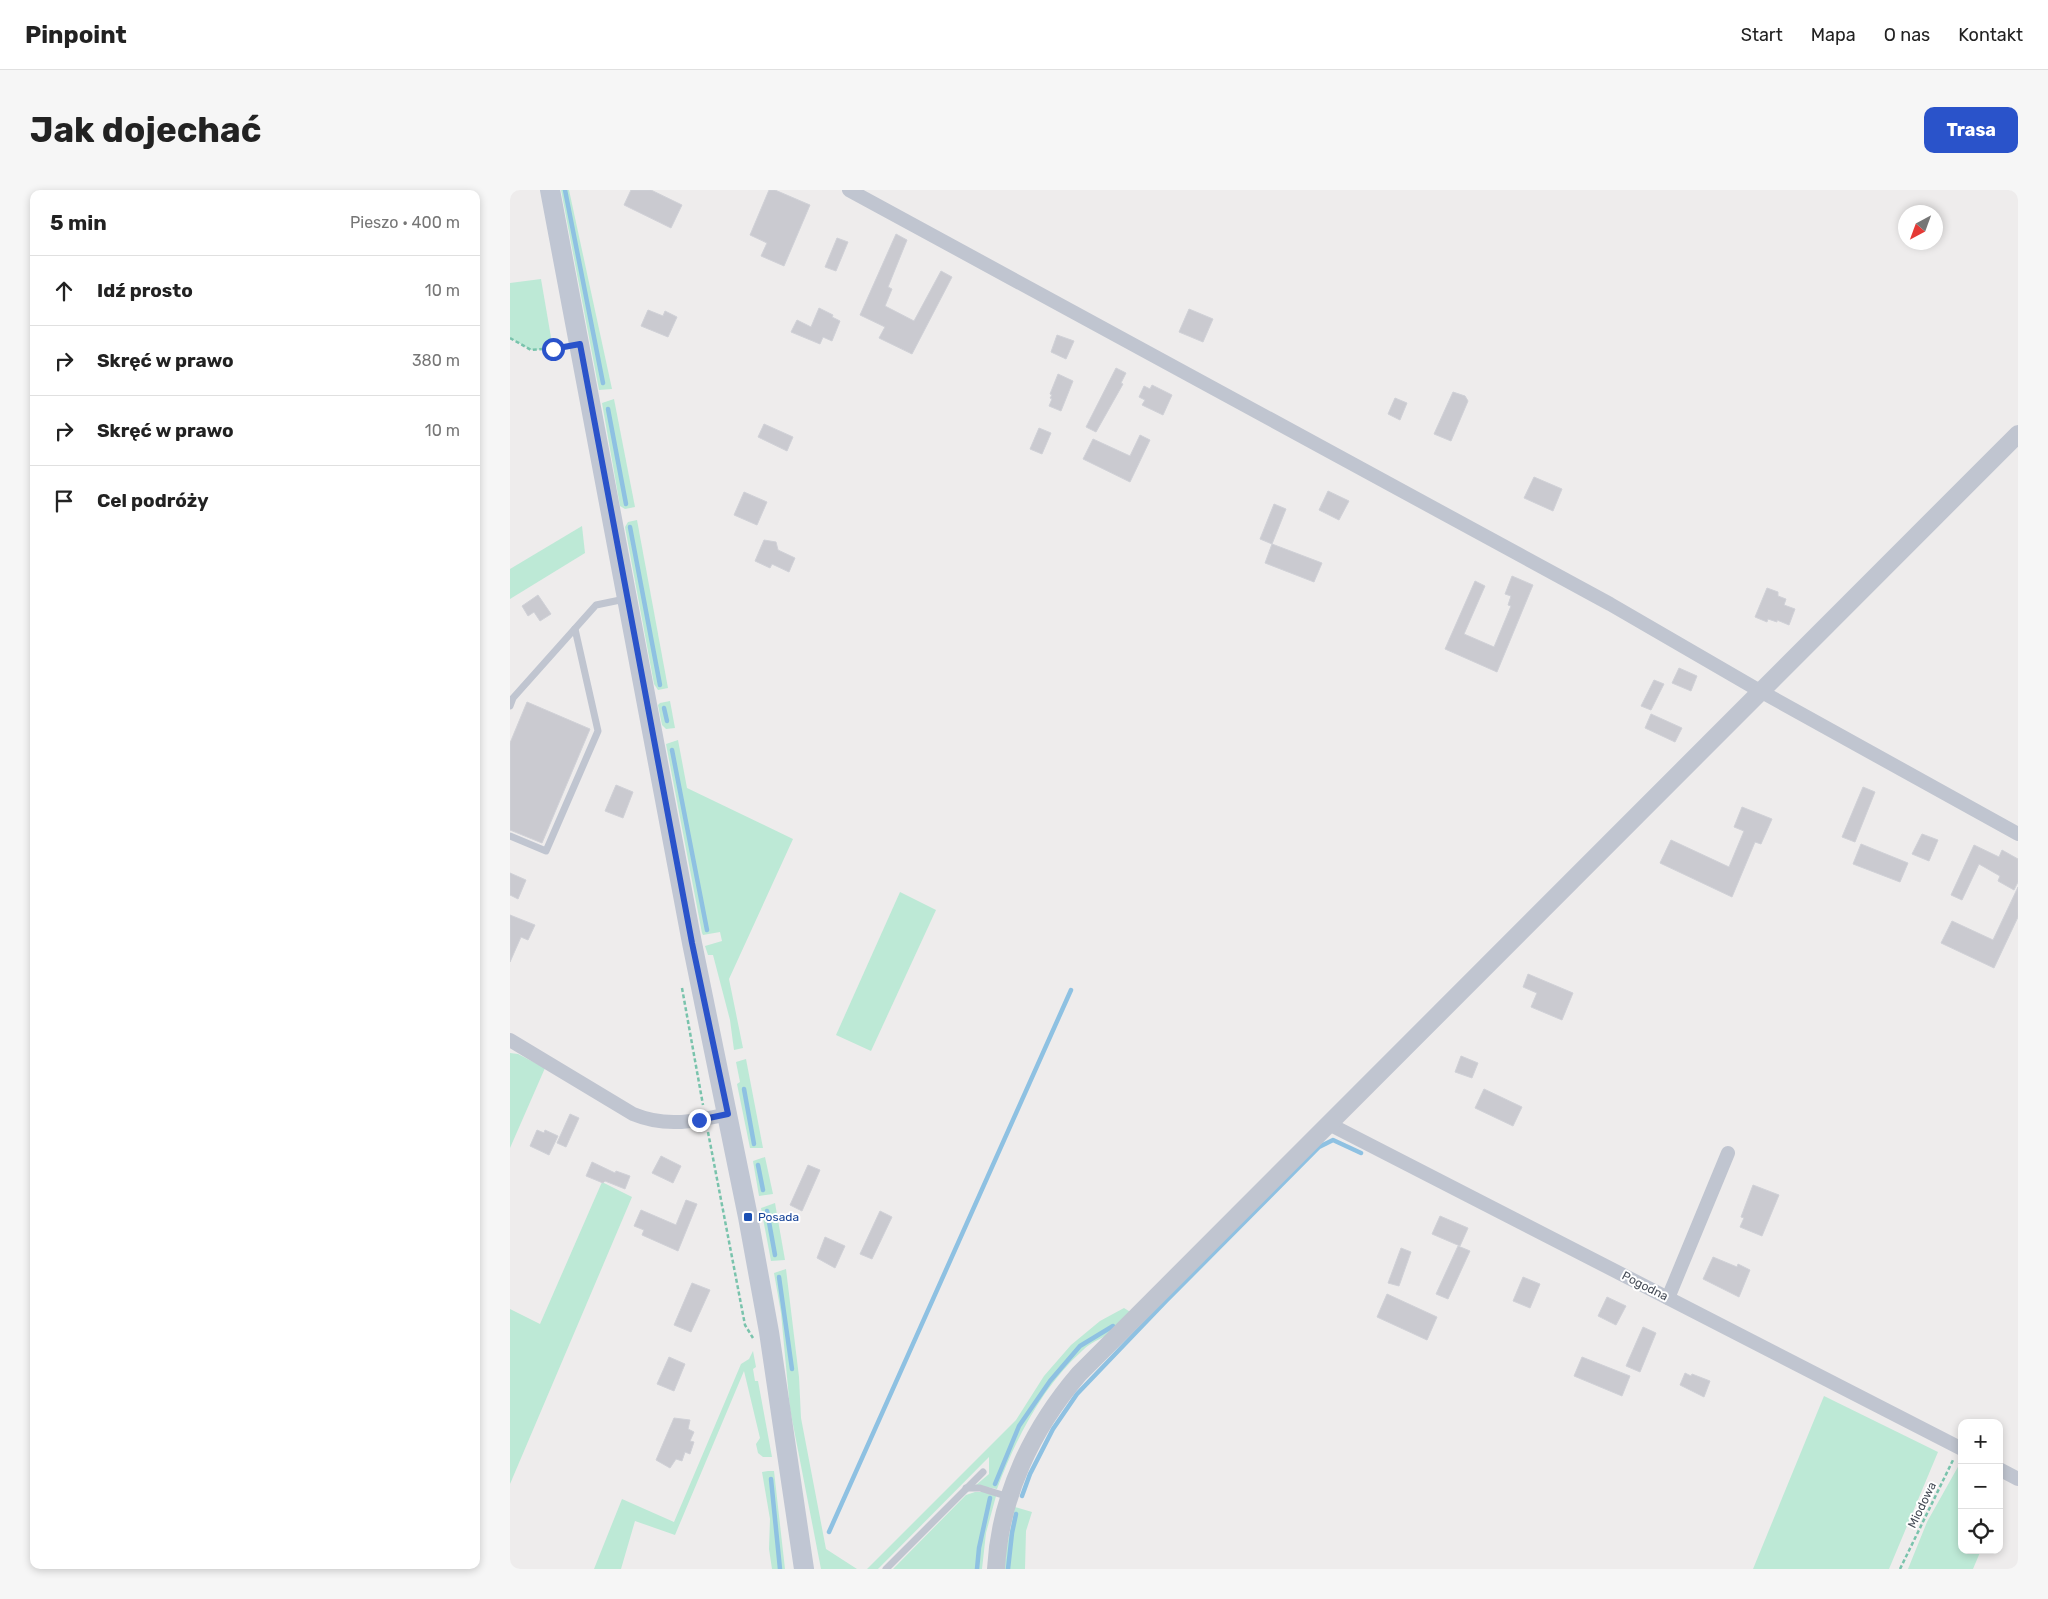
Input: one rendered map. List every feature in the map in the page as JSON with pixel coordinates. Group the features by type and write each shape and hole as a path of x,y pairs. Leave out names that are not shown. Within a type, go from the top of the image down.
{"main road":[{"path":"550,190 692,943 728,1114 769,1332 804,1569"}],"street":[{"path":"850,190 1610,604 1760,691 2018,834"},
{"path":"996,1569 999,1542 1009,1497 1020,1468 1037,1432 1057,1400 1075,1378 2018,434"},
{"path":"512,1043 633,1114 645,1119 674,1123 728,1114"},
{"name":"Pogodna","path":"1329,1124 1958,1448"},
{"path":"1668,1298 1728,1153"},
{"path":"2003,1471 2018,1479"}],"lane":[{"path":"510,706 513,698 596,605 628,599"},
{"path":"510,836 546,851 598,731 575,629"},
{"path":"886,1569 983,1472"},
{"path":"966,1488 980,1488 1009,1497"}],"path":[{"path":"510,338 531,350 553,349 580,344"},
{"path":"706,1131 710,1136 745,1325 756,1343"},
{"name":"Miodowa","path":"1900,1569 1958,1453"}],"green space":[{"path":"561,190 569,190 612,389 599,390"},
{"path":"541,279 553,349 531,350 510,338 510,283"},
{"path":"614,399 635,507 625,509 620,506 602,403"},
{"path":"637,520 668,688 658,690 654,684 625,527 628,522"},
{"path":"582,526 585,553 510,599 510,569"},
{"path":"670,701 675,728 666,729 662,725 658,705"},
{"path":"678,740 687,788 793,839 729,979 743,1048 734,1050 730,1020 713,955 708,955 705,946 722,941 720,932 703,935 702,933 666,744"},
{"path":"900,892 936,910 871,1051 836,1035"},
{"path":"510,1053 518,1054 545,1068 510,1148"},
{"path":"746,1059 763,1148 750,1148 737,1084 740,1082 736,1062"},
{"path":"765,1157 773,1194 759,1196 753,1161"},
{"path":"602,1182 632,1197 510,1484 510,1309 540,1324"},
{"path":"775,1203 785,1260 771,1261 761,1208"},
{"path":"786,1269 799,1377 801,1418 826,1549 857,1569 821,1569 790,1409 781,1313 774,1273"},
{"path":"1124,1308 1132,1313 1109,1334 1083,1350 1055,1380 1043,1397 1022,1432 997,1489 976,1485 989,1474 989,1457 878,1569 867,1569 1016,1420 1044,1376 1071,1345 1100,1321"},
{"path":"753,1351 756,1367 753,1369 755,1381 758,1381 772,1457 763,1457 758,1453 756,1444 760,1438 744,1371 675,1535 635,1521 621,1569 594,1569 622,1499 674,1522 741,1364 749,1359"},
{"path":"1824,1396 1938,1452 1889,1569 1753,1569"},
{"path":"1958,1467 1958,1554 1979,1554 1973,1569 1908,1569 1927,1522"},
{"path":"774,1471 785,1569 772,1569 769,1549 770,1519 762,1472"},
{"path":"984,1492 996,1496 986,1533 982,1569 893,1569 966,1495"},
{"path":"1015,1507 1032,1512 1026,1531 1025,1569 1002,1569"}],"building":[{"path":"631,190 651,190 682,205 671,228 624,205"},
{"path":"769,190 775,190 810,205 784,266 761,256 767,243 750,235"},
{"path":"896,234 907,240 888,287 892,289 885,306 914,321 941,271 952,277 912,354 879,338 885,327 860,315"},
{"path":"837,238 848,242 836,271 825,267"},
{"path":"819,308 840,321 832,341 823,337 820,344 791,332 797,320 811,327"},
{"path":"1189,309 1213,319 1203,342 1179,332"},
{"path":"648,310 663,316 665,311 677,317 668,337 641,326"},
{"path":"1057,335 1074,341 1066,359 1051,352"},
{"path":"1116,368 1126,373 1121,383 1123,384 1096,432 1086,427"},
{"path":"1058,374 1073,381 1061,411 1049,406 1052,399 1050,394"},
{"path":"1152,385 1172,395 1163,415 1142,405 1145,400 1139,397 1144,386 1150,389"},
{"path":"1453,392 1465,396 1468,401 1451,441 1434,434"},
{"path":"1395,398 1407,403 1400,420 1388,414"},
{"path":"764,424 793,437 787,451 758,437"},
{"path":"1039,428 1051,433 1042,454 1030,449"},
{"path":"1140,435 1150,440 1130,482 1083,459 1093,439 1130,456"},
{"path":"1534,477 1562,489 1553,511 1524,498"},
{"path":"1328,491 1349,501 1339,520 1319,510"},
{"path":"744,492 767,502 757,525 734,515"},
{"path":"1274,504 1286,509 1272,544 1260,539"},
{"path":"764,540 776,542 778,550 795,558 789,572 772,564 770,568 755,561"},
{"path":"1272,544 1322,563 1314,582 1265,563"},
{"path":"1512,576 1533,585 1497,672 1445,649 1475,581 1485,586 1464,634 1494,647 1511,606 1508,605 1511,596 1505,594"},
{"path":"1767,588 1778,592 1778,596 1786,599 1784,605 1795,609 1789,625 1777,620 1777,622 1768,619 1767,622 1755,617"},
{"path":"538,595 551,614 540,621 534,612 528,616 522,606"},
{"path":"1679,668 1697,676 1691,691 1672,683"},
{"path":"1654,680 1664,684 1651,710 1641,706"},
{"path":"527,702 590,729 542,843 510,830 510,743"},
{"path":"1651,714 1682,728 1675,742 1645,728"},
{"path":"616,785 633,792 623,818 605,811"},
{"path":"1863,787 1875,792 1855,842 1842,837"},
{"path":"1742,807 1772,819 1761,844 1755,842 1732,897 1660,863 1671,840 1729,867 1744,831 1734,827"},
{"path":"1922,834 1938,840 1929,861 1912,854"},
{"path":"1861,844 1908,863 1900,882 1853,864"},
{"path":"1974,845 1999,857 2002,850 2018,859 2018,882 2014,890 1998,881 2000,876 1979,864 1962,900 1951,895"},
{"path":"510,873 526,880 518,899 510,895"},
{"path":"2018,887 2018,917 1994,968 1941,943 1952,921 1993,940"},
{"path":"510,915 535,925 528,940 521,937 510,962"},
{"path":"1528,974 1573,993 1562,1020 1531,1007 1537,993 1523,987"},
{"path":"1461,1056 1478,1063 1472,1078 1455,1072"},
{"path":"1484,1089 1522,1107 1513,1126 1475,1108"},
{"path":"570,1114 579,1118 566,1147 557,1143"},
{"path":"537,1130 544,1133 545,1130 558,1136 549,1155 530,1146"},
{"path":"661,1156 681,1166 673,1183 652,1173"},
{"path":"592,1162 615,1173 616,1171 630,1176 625,1189 586,1176"},
{"path":"808,1165 820,1170 802,1211 790,1205"},
{"path":"1753,1185 1779,1195 1762,1236 1740,1227 1744,1218 1741,1217"},
{"path":"686,1200 697,1204 678,1251 642,1235 644,1230 634,1226 641,1210 676,1225"},
{"path":"880,1211 892,1217 872,1259 860,1254"},
{"path":"1440,1216 1468,1228 1460,1246 1432,1234"},
{"path":"825,1237 845,1246 835,1268 817,1258"},
{"path":"1458,1246 1470,1251 1448,1299 1436,1294"},
{"path":"1401,1248 1411,1252 1399,1286 1388,1283"},
{"path":"1713,1257 1737,1267 1738,1264 1750,1270 1739,1297 1703,1279"},
{"path":"1523,1277 1540,1284 1530,1308 1513,1301"},
{"path":"692,1283 710,1290 691,1332 674,1325"},
{"path":"1387,1294 1437,1317 1427,1340 1377,1317"},
{"path":"1607,1297 1626,1306 1616,1325 1598,1316"},
{"path":"1643,1327 1656,1333 1640,1372 1626,1366"},
{"path":"669,1357 685,1364 674,1391 657,1384"},
{"path":"1582,1357 1630,1376 1622,1396 1574,1376"},
{"path":"1685,1373 1710,1381 1704,1397 1680,1385"},
{"path":"674,1418 690,1420 688,1429 694,1432 690,1441 694,1442 690,1454 685,1452 682,1461 676,1459 670,1468 656,1460"}],"waterway":[{"path":"565,190 603,383"},
{"path":"608,409 626,504"},
{"path":"630,527 660,685"},
{"path":"664,708 667,721"},
{"path":"672,750 707,930"},
{"path":"829,1532 1071,990"},
{"path":"744,1089 754,1144"},
{"path":"1022,1496 1030,1474 1053,1429 1077,1394 1166,1301 1319,1147 1333,1140 1361,1153"},
{"path":"758,1165 763,1190"},
{"path":"767,1211 775,1255"},
{"path":"779,1277 792,1369"},
{"path":"995,1484 1019,1426 1050,1381 1080,1346 1113,1326"},
{"path":"771,1479 780,1569"},
{"path":"977,1569 979,1548 990,1498"},
{"path":"1008,1569 1016,1514"}],"place":[{"name":"Posada","path":"748,1217"}],"route":[{"path":"553,349 580,344 692,943 728,1114 699,1120"}]}
